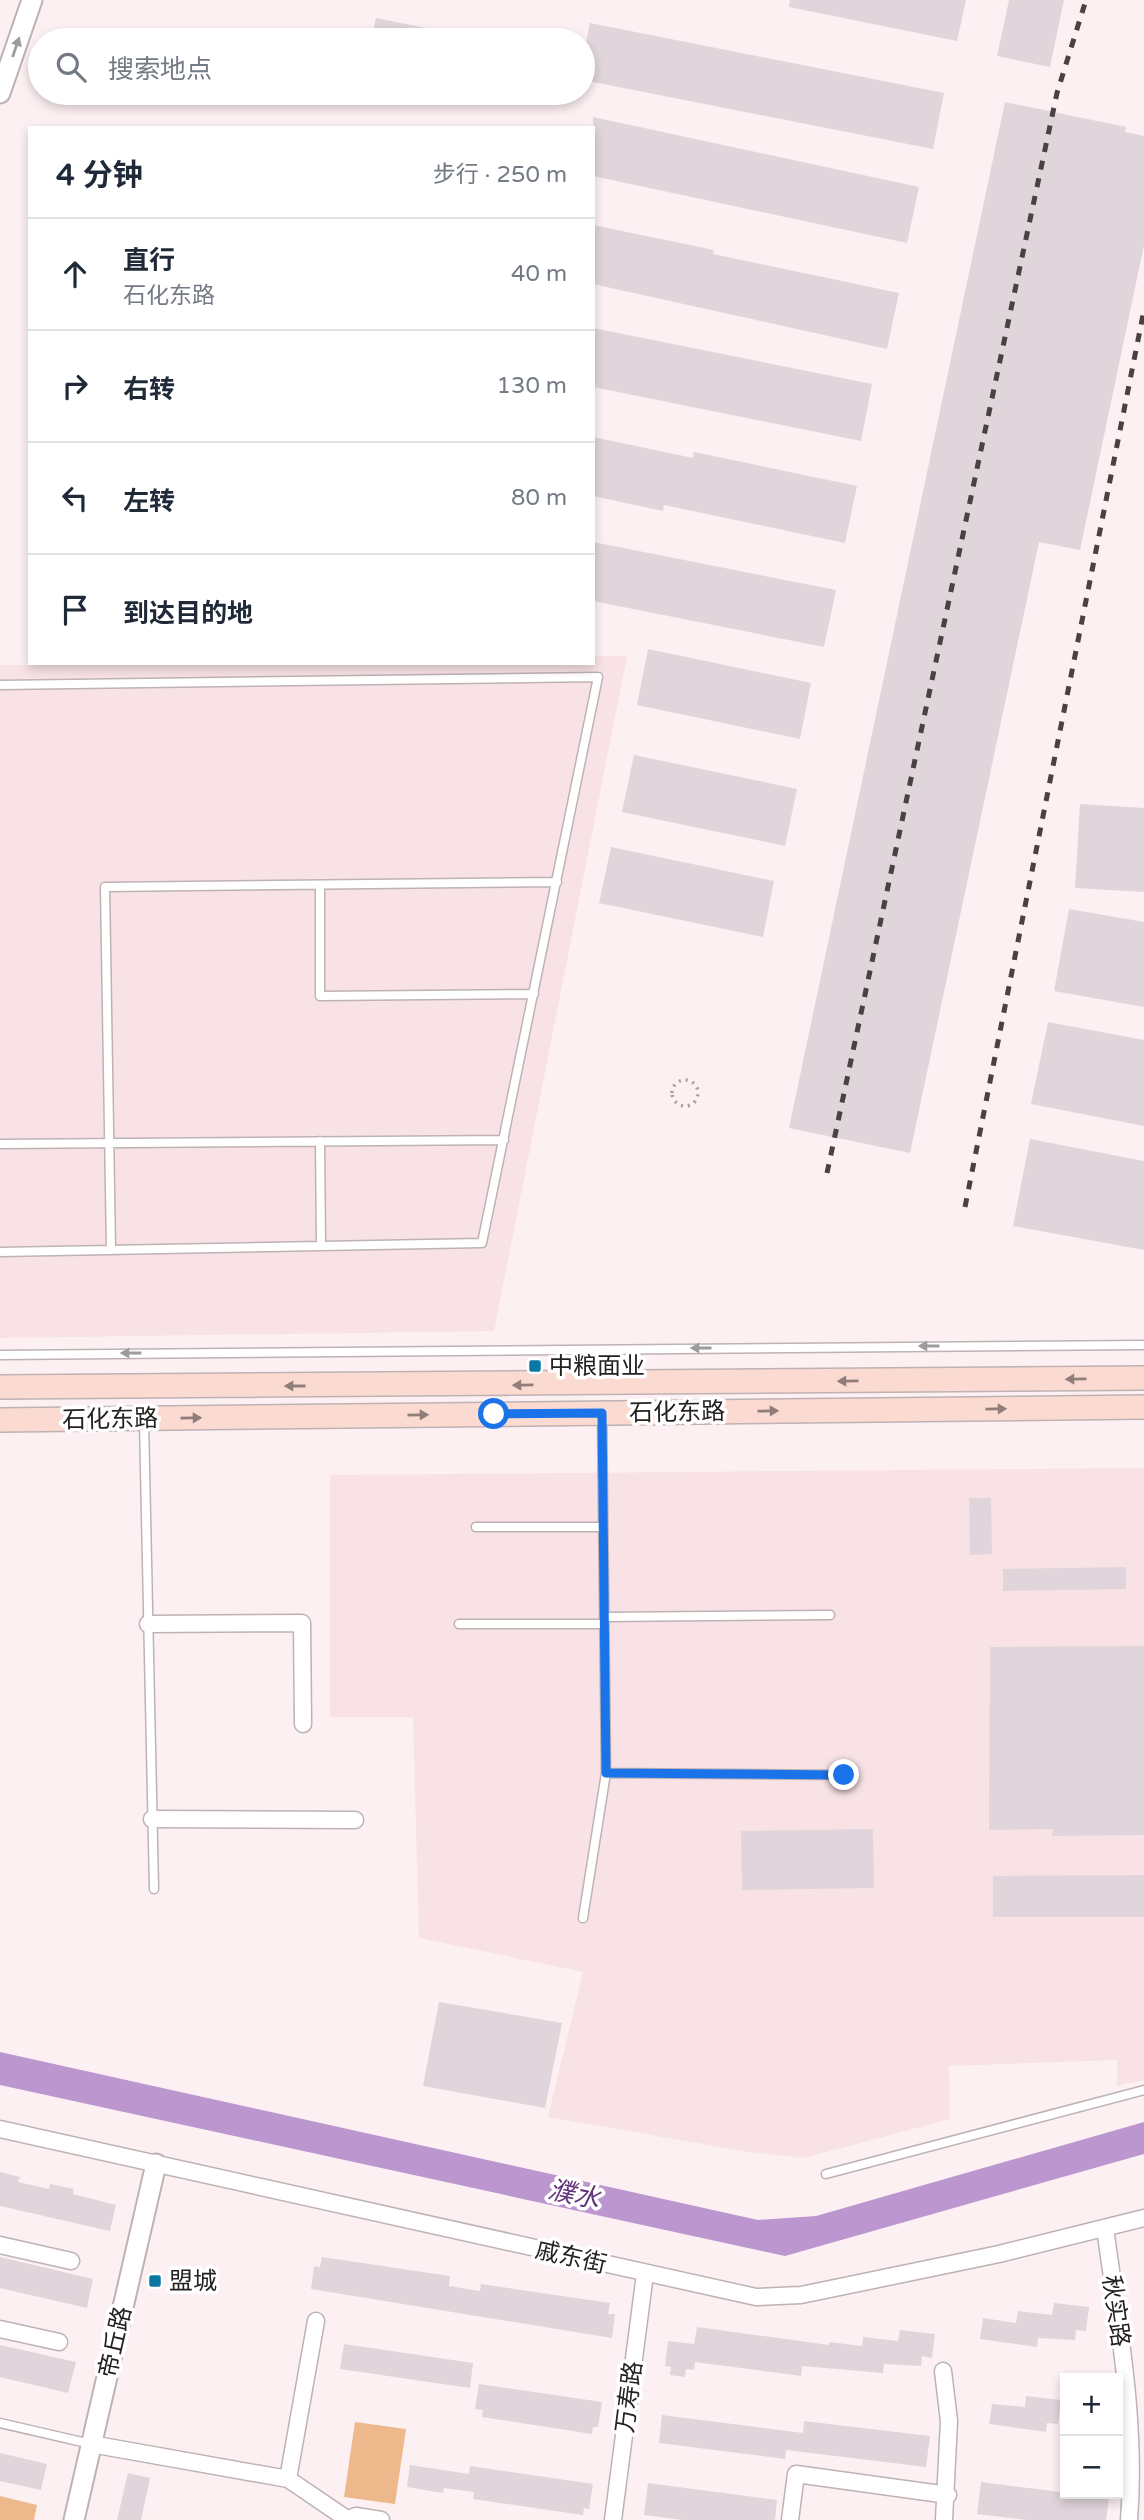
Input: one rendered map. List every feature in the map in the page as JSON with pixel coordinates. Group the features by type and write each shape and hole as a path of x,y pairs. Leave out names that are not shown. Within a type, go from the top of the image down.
{"main road":[{"name":"石化东路","path":"0,1387 1144,1378"},
{"name":"石化东路","path":"0,1420 1144,1407"}],"street":[{"path":"0,93 32,0"},
{"path":"148,1624 302,1623 303,1724"},
{"path":"152,1819 355,1820"},
{"name":"戚东街","path":"0,2129 756,2297 801,2295 999,2254 1144,2218"},
{"name":"帝丘路","path":"74,2520 156,2164"},
{"name":"秋实路","path":"1105,2228 1137,2452 1129,2520"},
{"path":"0,2245 71,2261"},
{"name":"万寿路","path":"613,2520 645,2274"},
{"path":"288,2479 316,2321"},
{"path":"0,2329 59,2342"},
{"path":"943,2371 949,2421 948,2495 944,2520"},
{"path":"91,2444 288,2479 346,2520 355,2516 381,2520"},
{"path":"790,2520 796,2474 948,2495"}],"lane":[{"path":"0,685 598,677 482,1243 0,1252"},
{"path":"111,1250 105,887 557,882"},
{"path":"320,885 320,996 534,994"},
{"path":"0,1144 504,1140"},
{"path":"320,1141 321,1246"},
{"path":"0,1354 1144,1345"},
{"path":"583,1918 606,1773 602,1413"},
{"path":"144,1418 154,1889"},
{"path":"475,1527 603,1527"},
{"path":"459,1624 830,1615"},
{"path":"606,1773 844,1775"},
{"path":"826,2174 1144,2090"},
{"path":"0,2423 91,2444"}],"path":[{"path":"679,1081 690,1081 697,1089 697,1095 695,1100 685,1106 675,1101 672,1090 679,1081"}],"shaded area":[{"path":"595,656 627,656 494,1331 0,1338 0,665 595,665"},
{"path":"1144,1468 1144,2080 1117,2086 1117,2060 949,2066 950,2119 804,2158 749,2152 548,2117 583,1972 419,1938 413,1717 330,1717 330,1475"},
{"path":"355,2422 406,2429 395,2504 344,2497"},
{"path":"0,2496 37,2505 34,2520 0,2520"}],"water":[{"name":"濮水","path":"0,2052 758,2220 816,2216 1144,2122 1144,2154 785,2256 0,2085"}],"building":[{"path":"790,0 966,0 957,41 789,7"},
{"path":"1009,0 1064,0 1050,67 997,56"},
{"path":"376,18 426,28 374,28"},
{"path":"590,23 944,93 933,149 595,82 595,28 589,28"},
{"path":"1005,102 1126,127 1125,132 1144,136 1144,245 1080,550 1039,542 910,1153 789,1128"},
{"path":"593,117 919,187 907,243 595,176"},
{"path":"595,225 714,250 713,254 899,293 887,349 595,284"},
{"path":"595,328 872,384 861,441 595,387"},
{"path":"595,437 693,458 694,452 857,486 845,543 664,505 663,511 595,496"},
{"path":"595,542 836,590 824,647 595,601"},
{"path":"648,649 811,683 800,739 637,705"},
{"path":"634,755 797,789 785,846 622,812"},
{"path":"1080,804 1144,808 1144,892 1075,888"},
{"path":"611,847 774,881 763,937 599,903"},
{"path":"1069,909 1144,922 1144,1007 1054,991"},
{"path":"1048,1022 1144,1040 1144,1126 1031,1104"},
{"path":"1030,1139 1144,1161 1144,1250 1013,1226"},
{"path":"969,1498 991,1498 992,1554 970,1555"},
{"path":"1126,1567 1126,1589 1003,1591 1003,1569"},
{"path":"1144,1646 1144,1835 1052,1836 1053,1829 989,1830 990,1647"},
{"path":"873,1829 874,1888 742,1890 741,1831"},
{"path":"1144,1875 1144,1917 993,1917 993,1876"},
{"path":"439,2002 562,2023 545,2108 423,2086"},
{"path":"0,2172 20,2177 18,2182 49,2189 50,2184 74,2189 73,2194 116,2205 110,2231 0,2206"},
{"path":"0,2257 93,2279 87,2308 0,2288"},
{"path":"322,2257 450,2276 449,2286 480,2291 481,2284 610,2303 608,2314 615,2314 612,2338 311,2289 314,2266 320,2267"},
{"path":"1054,2303 1089,2307 1086,2331 1076,2330 1075,2340 1038,2338 1037,2347 980,2339 983,2318 1016,2323 1018,2311 1052,2315"},
{"path":"697,2327 829,2345 829,2342 862,2346 863,2337 898,2341 900,2330 935,2334 932,2358 922,2356 921,2366 884,2364 883,2373 802,2366 801,2376 695,2362 694,2370 686,2369 685,2377 670,2375 671,2367 665,2366 668,2341 694,2344"},
{"path":"344,2344 473,2363 470,2388 340,2369"},
{"path":"0,2345 76,2362 68,2393 0,2377"},
{"path":"479,2384 602,2402 598,2427 593,2427 592,2434 482,2417 483,2410 475,2409"},
{"path":"1026,2396 1060,2400 1058,2424 1047,2423 1046,2432 989,2424 992,2404 1025,2407"},
{"path":"662,2415 803,2433 804,2421 930,2436 926,2467 786,2450 785,2459 659,2443"},
{"path":"0,2453 47,2464 41,2490 0,2481"},
{"path":"410,2465 469,2474 470,2466 593,2484 589,2509 584,2508 583,2515 473,2499 474,2492 444,2488 443,2493 407,2487"},
{"path":"128,2473 150,2478 141,2520 117,2520"},
{"path":"981,2482 1060,2492 1060,2499 1109,2499 1106,2520 1026,2520 977,2514"},
{"path":"648,2483 777,2500 775,2520 682,2520 644,2515"}],"railway":[{"path":"827,1173 1057,93 1086,0"},
{"path":"965,1207 1144,310"}],"place":[{"name":"中粮面业","path":"535,1366"},
{"name":"盟城","path":"155,2281"}],"route":[{"path":"494,1414 602,1413 606,1773 844,1775"}]}
